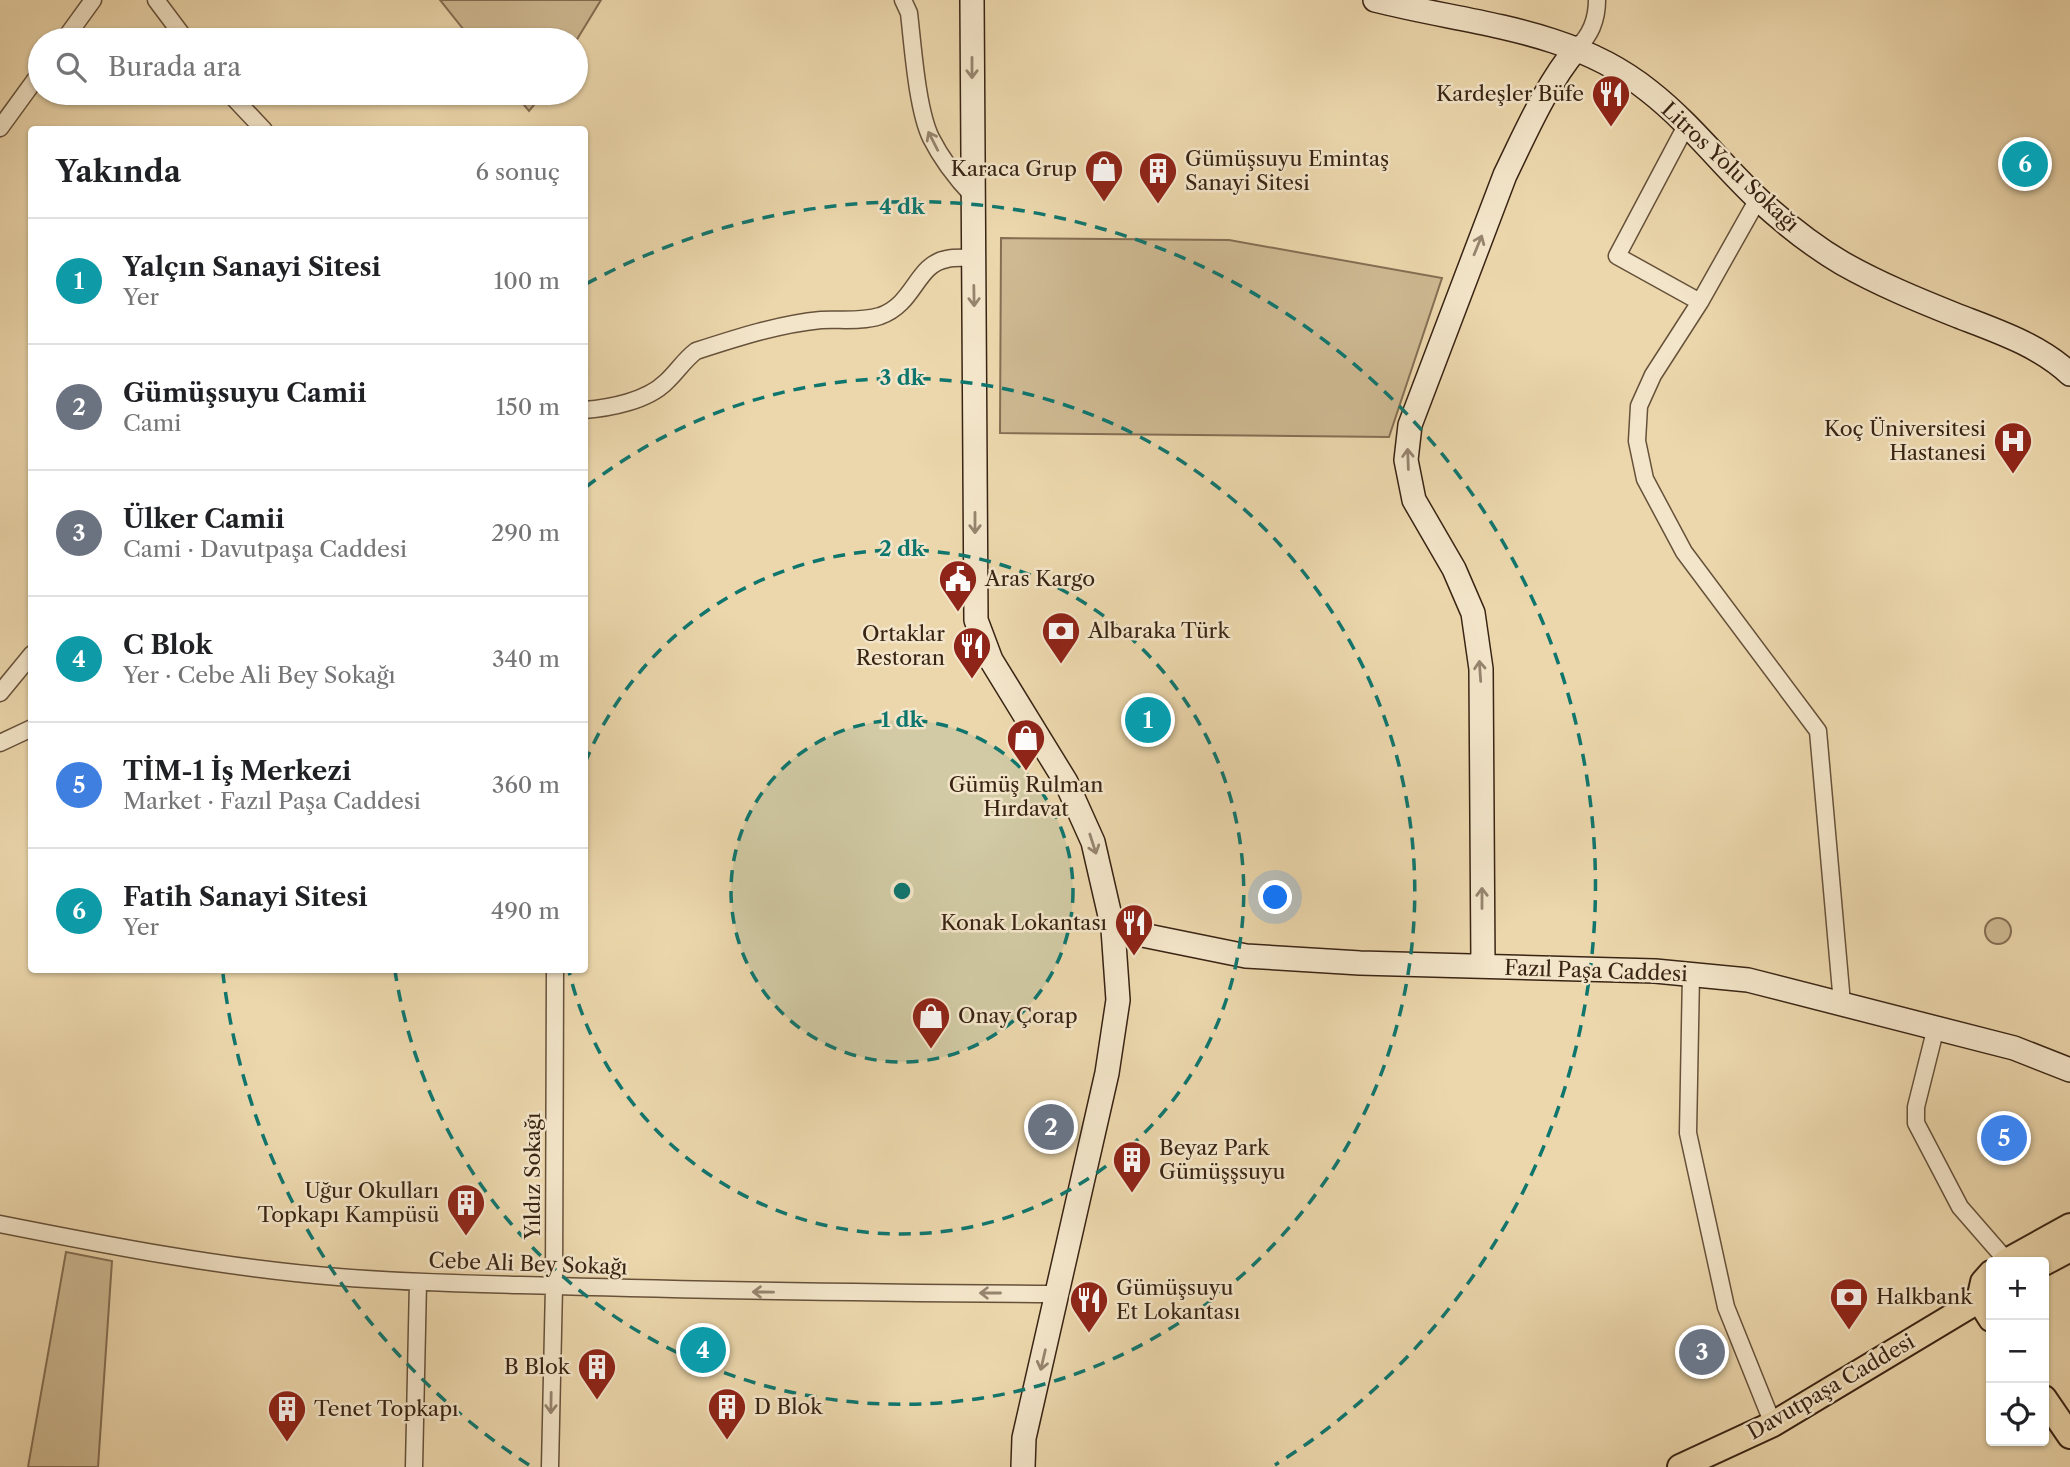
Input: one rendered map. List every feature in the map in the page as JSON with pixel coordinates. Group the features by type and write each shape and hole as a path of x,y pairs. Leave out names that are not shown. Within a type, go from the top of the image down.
{"main road":[{"path":"972,0 976,620 991,660 1066,782 1093,842 1113,929 1118,1000 1107,1073 1024,1438 1023,1467"},
{"name":"Litros Yolu Sokağı","path":"1375,0 1582,44 1601,45 1678,96 1771,193 1821,234 1886,272 2029,331 2056,353 2070,374"},
{"name":"Litros Yolu Sokağı","path":"1424,0 1552,29 1582,44 1601,60 1648,89 1688,124 1758,199 1809,240 1872,279 2056,353"},
{"path":"1483,967 1481,669 1478,647 1473,613 1459,580 1414,500 1406,460 1409,425 1505,176 1524,136 1567,61 1582,44"},
{"name":"Fazıl Paşa Caddesi","path":"1113,929 1246,956 1360,963 1655,971 1748,979 2014,1048 2070,1070"},
{"path":"2015,1257 2070,1226"},
{"path":"2049,1260 2070,1249"},
{"name":"Davutpaşa Caddesi","path":"1986,1279 1983,1282 1986,1298"},
{"name":"Davutpaşa Caddesi","path":"1679,1467 1773,1424 1986,1305"},
{"path":"2049,1404 2068,1427"}],"street":[{"path":"73,28 93,0"},
{"path":"156,0 177,28"},
{"path":"903,0 909,13 923,115 930,136 955,177 973,196"},
{"path":"1582,44 1596,18 1597,0"},
{"path":"0,128 28,90"},
{"path":"240,105 260,126"},
{"path":"1688,124 1617,256 1700,302"},
{"path":"1758,199 1700,302 1653,375 1639,406 1637,441 1645,479 1684,552 1818,731 1842,1003"},
{"path":"588,409 644,397 665,384 685,358 696,351 785,326 820,320 878,316 895,309 907,299 925,271 934,264 948,258 973,258"},
{"path":"0,692 28,659"},
{"path":"0,743 28,730"},
{"name":"Yıldız Sokağı","path":"550,1467 554,1286 555,973"},
{"path":"1691,974 1688,1133 1726,1307 1773,1424"},
{"path":"1936,1027 1916,1107 1916,1123 1960,1208 1995,1257"},
{"name":"Cebe Ali Bey Sokağı","path":"0,1224 89,1242 262,1269 337,1277 752,1292 1058,1294"},
{"path":"414,1467 418,1282"}],"shaded area":[{"path":"440,0 601,0 584,28 462,28"},
{"path":"1001,238 1229,240 1442,278 1389,437 1000,433"},
{"path":"1998,918 2007,922 2011,931 2007,940 1998,944 1989,940 1985,931 1989,922"},
{"path":"66,1252 112,1261 98,1467 28,1467"}],"place":[{"name":"Kardeşler Büfe","path":"1611,128"},
{"name":"Fatih Sanayi Sitesi","path":"2025,164"},
{"name":"Karaca Grup","path":"1104,203"},
{"name":"Gümüşsuyu Emintaş Sanayi Sitesi","path":"1158,205"},
{"name":"Koç Üniversitesi Hastanesi","path":"2013,475"},
{"name":"Aras Kargo","path":"958,613"},
{"name":"Albaraka Türk","path":"1061,665"},
{"name":"Ortaklar Restoran","path":"972,680"},
{"name":"Yalçın Sanayi Sitesi","path":"1148,720"},
{"name":"Gümüş Rulman Hırdavat","path":"1026,772"},
{"name":"Konak Lokantası","path":"1134,957"},
{"name":"Onay Çorap","path":"931,1050"},
{"name":"Gümüşsuyu Camii","path":"1051,1127"},
{"name":"TİM-1 İş Merkezi","path":"2004,1138"},
{"name":"Beyaz Park Gümüşşsuyu","path":"1132,1194"},
{"name":"Uğur Okulları Topkapı Kampüsü","path":"466,1237"},
{"name":"Halkbank","path":"1849,1331"},
{"name":"Gümüşsuyu Et Lokantası","path":"1089,1334"},
{"name":"C Blok","path":"703,1350"},
{"name":"Ülker Camii","path":"1702,1352"},
{"name":"B Blok","path":"597,1401"},
{"name":"D Blok","path":"727,1441"},
{"name":"Tenet Topkapı","path":"287,1443"}]}
